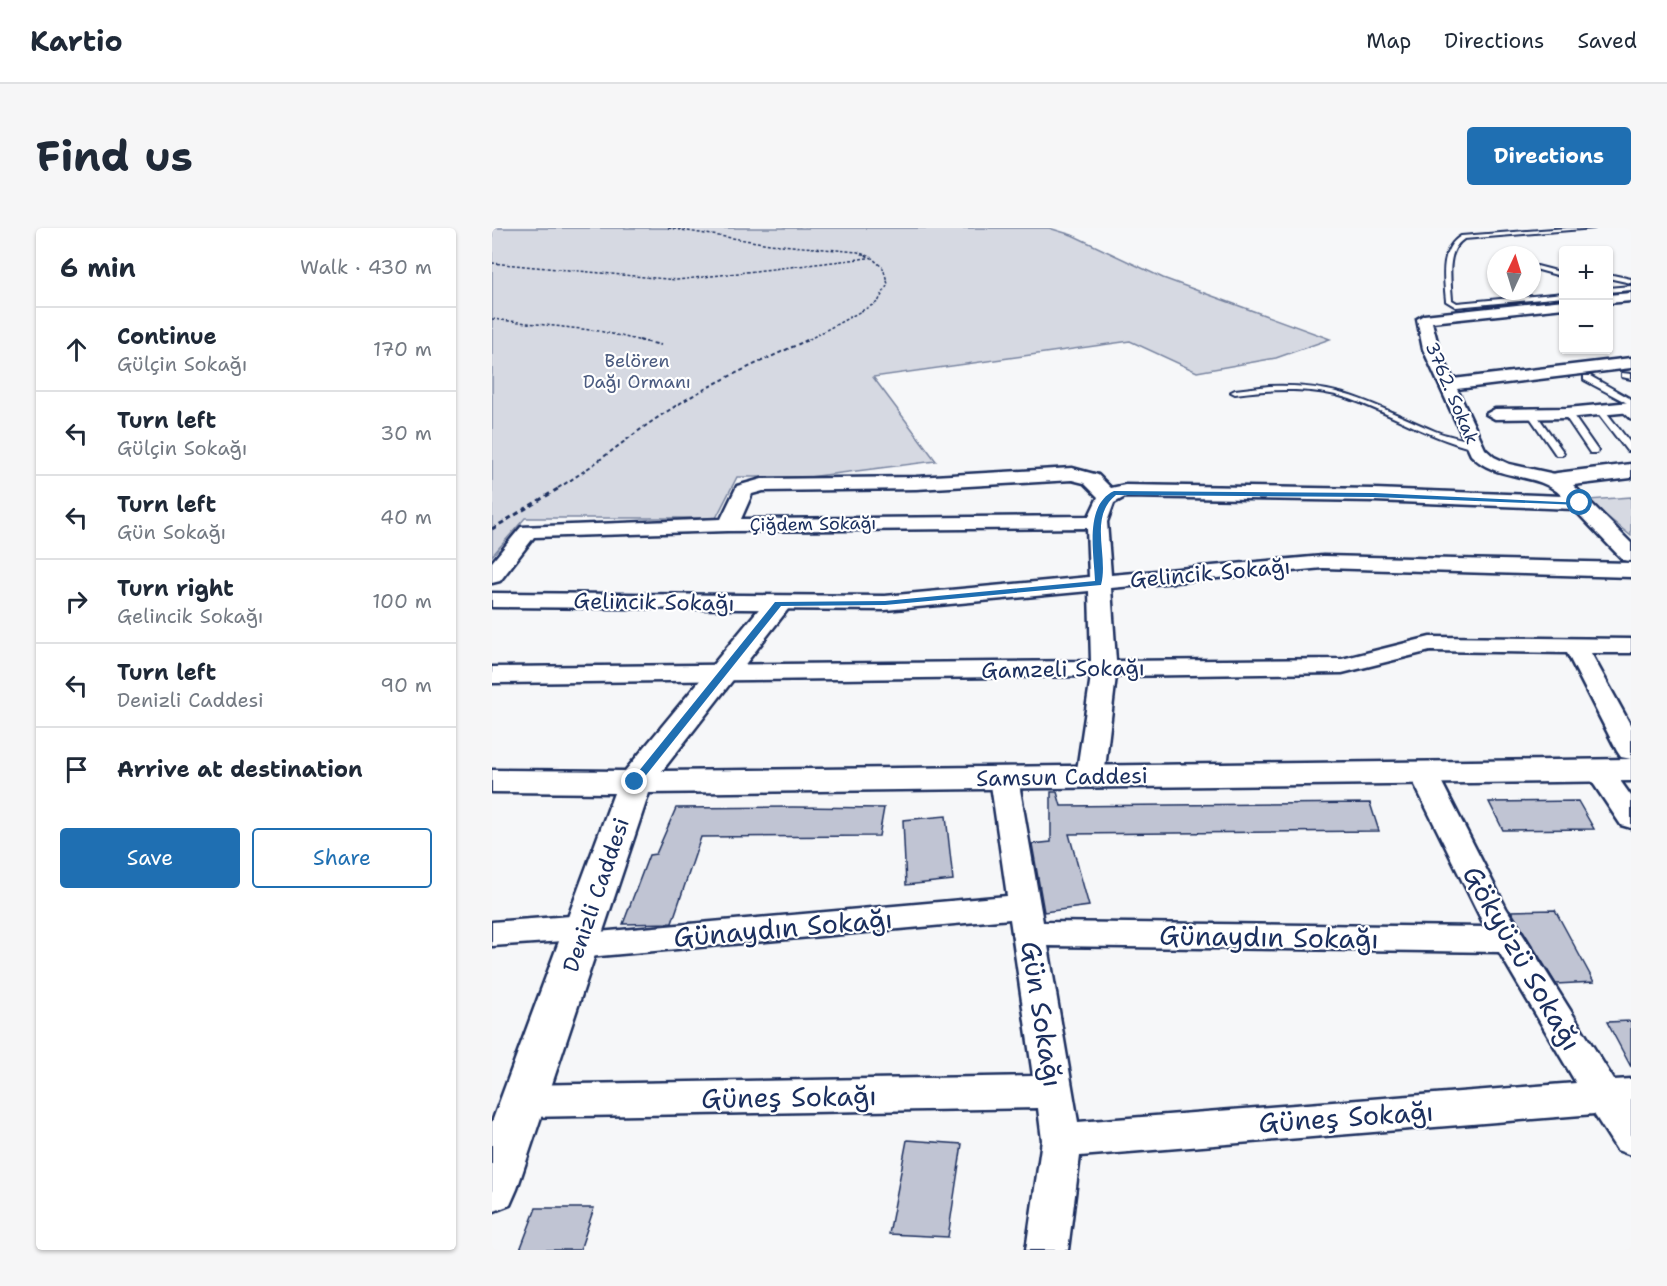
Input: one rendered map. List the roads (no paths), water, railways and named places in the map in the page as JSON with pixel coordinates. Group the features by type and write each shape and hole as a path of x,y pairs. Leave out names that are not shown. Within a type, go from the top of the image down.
{"street":[{"path":"1613,297 1629,291"},
{"name":"3762. Sokak","path":"1557,480 1503,469 1487,461 1474,446 1431,348 1424,319 1559,304"},
{"path":"1448,385 1629,372"},
{"path":"1495,414 1566,413 1629,408"},
{"path":"1557,480 1631,471"},
{"path":"728,525 744,490 762,484 916,483 1072,474 1091,479 1108,496"},
{"path":"1557,480 1631,555"},
{"path":"1108,496 1125,491 1362,494 1580,503"},
{"path":"1090,777 1104,669 1097,522 1108,496"},
{"name":"Çiğdem Sokağı","path":"492,576 528,531 728,525 1097,522"},
{"name":"Gelincik Sokağı","path":"492,600 778,604 885,603 1323,562 1631,570"},
{"path":"1605,570 1631,589"},
{"name":"Denizli Caddesi","path":"492,1189 635,782 778,604"},
{"name":"Gamzeli Sokağı","path":"492,675 1342,666 1430,644 1631,646"},
{"path":"1575,645 1631,751"},
{"path":"1615,770 1631,818"},
{"name":"Samsun Caddesi","path":"492,781 635,782 1615,770"},
{"name":"Gökyüzü Sokağı","path":"1423,773 1492,912 1617,1096 1631,1138"},
{"name":"Gün Sokağı","path":"1004,778 1062,1140 1047,1250"},
{"name":"Günaydın Sokağı","path":"492,934 581,937 1027,920 1509,940"},
{"name":"Güneş Sokağı","path":"523,1101 1054,1092"},
{"name":"Güneş Sokağı","path":"1062,1140 1617,1096"}],"lane":[{"path":"1559,295 1477,305 1451,303 1447,262 1456,242 1463,237 1591,228"},
{"path":"1541,269 1559,274"},
{"path":"1613,277 1631,281"},
{"path":"1613,286 1629,291"},
{"path":"1613,290 1629,291"},
{"path":"1587,378 1629,408"},
{"path":"1235,392 1268,387 1292,387 1340,394 1452,441 1474,446"},
{"path":"1600,410 1630,449"},
{"path":"1531,413 1559,453"},
{"path":"1566,413 1593,451"}],"park label":[{"name":"Belören Dağı Ormanı","path":"637,371"}]}
